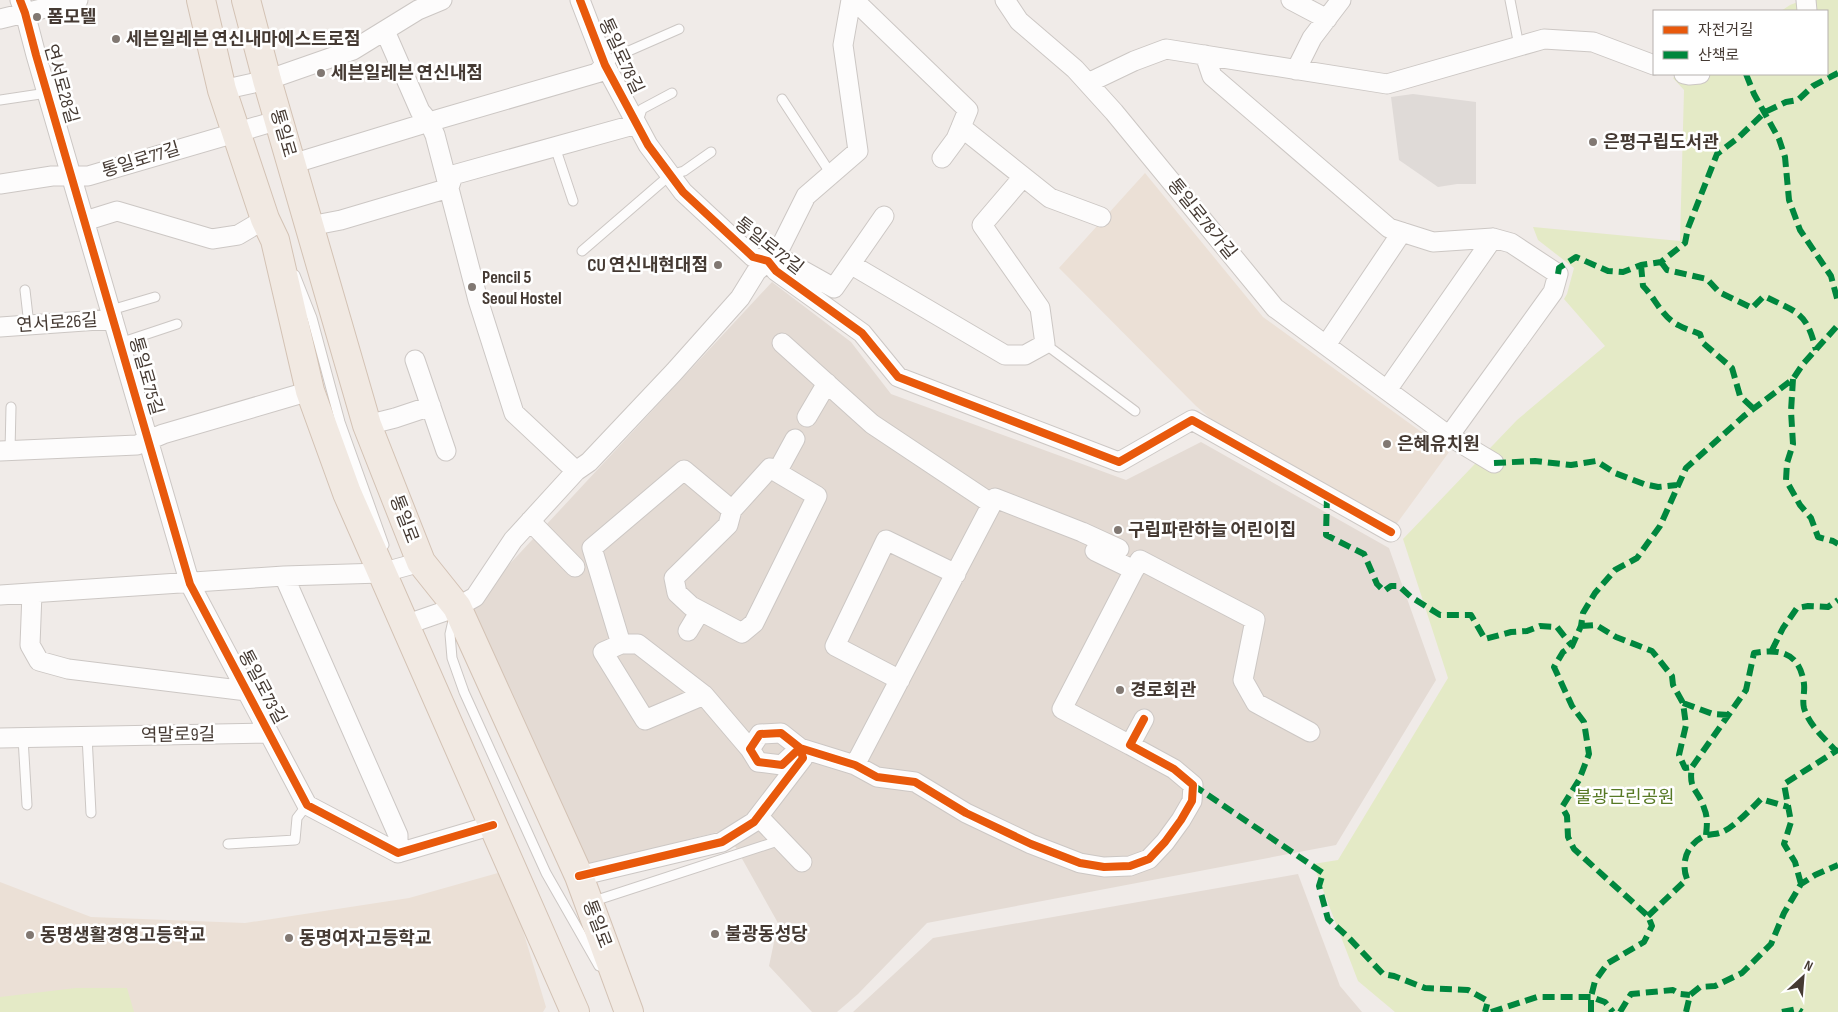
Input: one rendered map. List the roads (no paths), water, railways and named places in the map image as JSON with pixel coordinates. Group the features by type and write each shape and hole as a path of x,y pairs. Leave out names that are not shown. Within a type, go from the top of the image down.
{"main road":[{"path":"201,0 222,90 281,246 310,391 347,493 575,1012"},
{"name":"통일로","path":"246,0 267,80 367,425 421,562 456,607 579,876 627,1012"}],"street":[{"path":"0,19 23,6 78,0"},
{"path":"222,90 267,80 353,50 418,10 442,0"},
{"name":"통일로78길","path":"580,0 605,65 637,124"},
{"name":"통일로72길","path":"853,0 968,110 961,127"},
{"name":"통일로72길","path":"405,625 456,607 476,597 513,540 530,520 576,471 590,462 740,298 756,272 779,250 806,196 858,151 843,45 853,0"},
{"name":"통일로78가길","path":"1005,0 1019,21 1074,69 1114,112 1275,308 1449,436 1494,463"},
{"path":"1291,0 1326,18"},
{"path":"1296,70 1312,38 1342,0"},
{"name":"연서로28길","path":"23,6 72,177"},
{"path":"384,31 420,111 429,122 435,136 478,300 514,413 576,471"},
{"path":"1088,83 1134,61 1166,49 1387,84 1544,39 1593,42 1653,65"},
{"path":"1205,55 1212,76 1390,228 1433,242 1493,238 1511,243 1558,274 1553,292 1449,436"},
{"name":"통일로78길","path":"292,164 597,73 605,65"},
{"name":"통일로77길","path":"0,184 52,176 88,176 279,120"},
{"path":"449,188 454,175 637,124"},
{"name":"통일로72길","path":"637,124 648,145 682,192 753,256 768,261 784,260 834,288 852,265 884,216"},
{"path":"942,158 956,140 961,127 1050,198 1101,217"},
{"path":"852,265 1005,356 1026,355 1045,344 1040,308 982,225 1023,176"},
{"name":"통일로75길","path":"72,177 190,584"},
{"path":"310,226 341,220 449,188"},
{"path":"85,221 117,211 212,239 238,235 281,246"},
{"path":"1326,345 1402,232"},
{"path":"1386,390 1493,238"},
{"name":"통일로72길","path":"768,261 776,271 862,333 898,378 1118,462 1192,420 1391,532"},
{"name":"연서로26길","path":"0,326 112,315"},
{"path":"782,343 872,424 992,504"},
{"path":"415,360 446,451"},
{"path":"807,417 827,383"},
{"name":"통일로75길","path":"5,451 137,445 163,434 310,391"},
{"path":"367,425 431,406"},
{"path":"777,472 795,439"},
{"path":"770,468 777,472 817,496 754,623 742,633 691,606 677,593 674,578 728,525 732,510 770,468"},
{"path":"621,644 592,548 684,470 732,510"},
{"path":"855,765 996,498 1082,532 1118,550"},
{"path":"530,520 575,567"},
{"path":"900,680 835,646 886,540 956,574"},
{"path":"1091,549 1134,570"},
{"path":"750,749 760,734 781,733 800,748 855,765 877,777 915,782 966,813 1031,844 1080,863 1104,867 1130,866 1148,859 1165,842 1181,820 1192,801 1193,785 1174,769 1062,708 1140,560 1255,620 1244,680 1256,703 1310,732"},
{"path":"0,595 190,584 284,576 381,573 421,562"},
{"path":"284,576 398,835 398,853"},
{"name":"통일로73길","path":"190,584 307,805"},
{"name":"통일로73길","path":"32,593 30,645 40,661 68,669 247,691"},
{"path":"688,631 700,611"},
{"path":"704,695 645,720 603,652 621,644 638,644 669,664 704,695 750,749 758,762 782,765 800,748"},
{"path":"1130,745 1144,719"},
{"name":"역말로9길","path":"0,738 270,733"},
{"path":"579,876 722,842 759,817 803,758 800,748"},
{"path":"307,805 398,853 493,825"},
{"path":"759,817 802,862"}],"lane":[{"path":"1510,0 1519,46"},
{"name":"통일로78길","path":"605,65 615,57 679,30"},
{"name":"연서로28길","path":"0,100 47,93"},
{"path":"637,124 642,109 672,93"},
{"path":"782,99 831,174"},
{"path":"555,146 573,201"},
{"path":"582,251 670,175 684,171 711,152"},
{"path":"281,246 312,318 340,422 387,549 381,573"},
{"path":"25,290 29,324"},
{"path":"112,315 155,297"},
{"path":"120,343 177,324"},
{"path":"1045,344 1135,411"},
{"path":"5,451 11,406"},
{"path":"456,607 450,634 452,658 464,692 546,872 627,1012"},
{"path":"87,736 91,813"},
{"path":"23,738 27,805"},
{"path":"228,844 295,840 297,818 307,805"},
{"path":"588,903 782,840"}],"place":[{"name":"폼모텔","path":"37,17"},
{"name":"세븐일레븐 연신내마에스트로점","path":"116,39"},
{"name":"세븐일레븐 연신내점","path":"321,73"},
{"name":"은평구립도서관","path":"1593,142"},
{"name":"CU 연신내현대점","path":"718,265"},
{"name":"Pencil 5 Seoul Hostel","path":"472,287"},
{"name":"은혜유치원","path":"1387,444"},
{"name":"구립파란하늘 어린이집","path":"1118,530"},
{"name":"경로회관","path":"1120,690"},
{"name":"불광동성당","path":"715,934"},
{"name":"동명생활경영고등학교","path":"30,935"},
{"name":"동명여자고등학교","path":"289,938"}],"park label":[{"name":"불광근린공원","path":"1625,797"}]}
